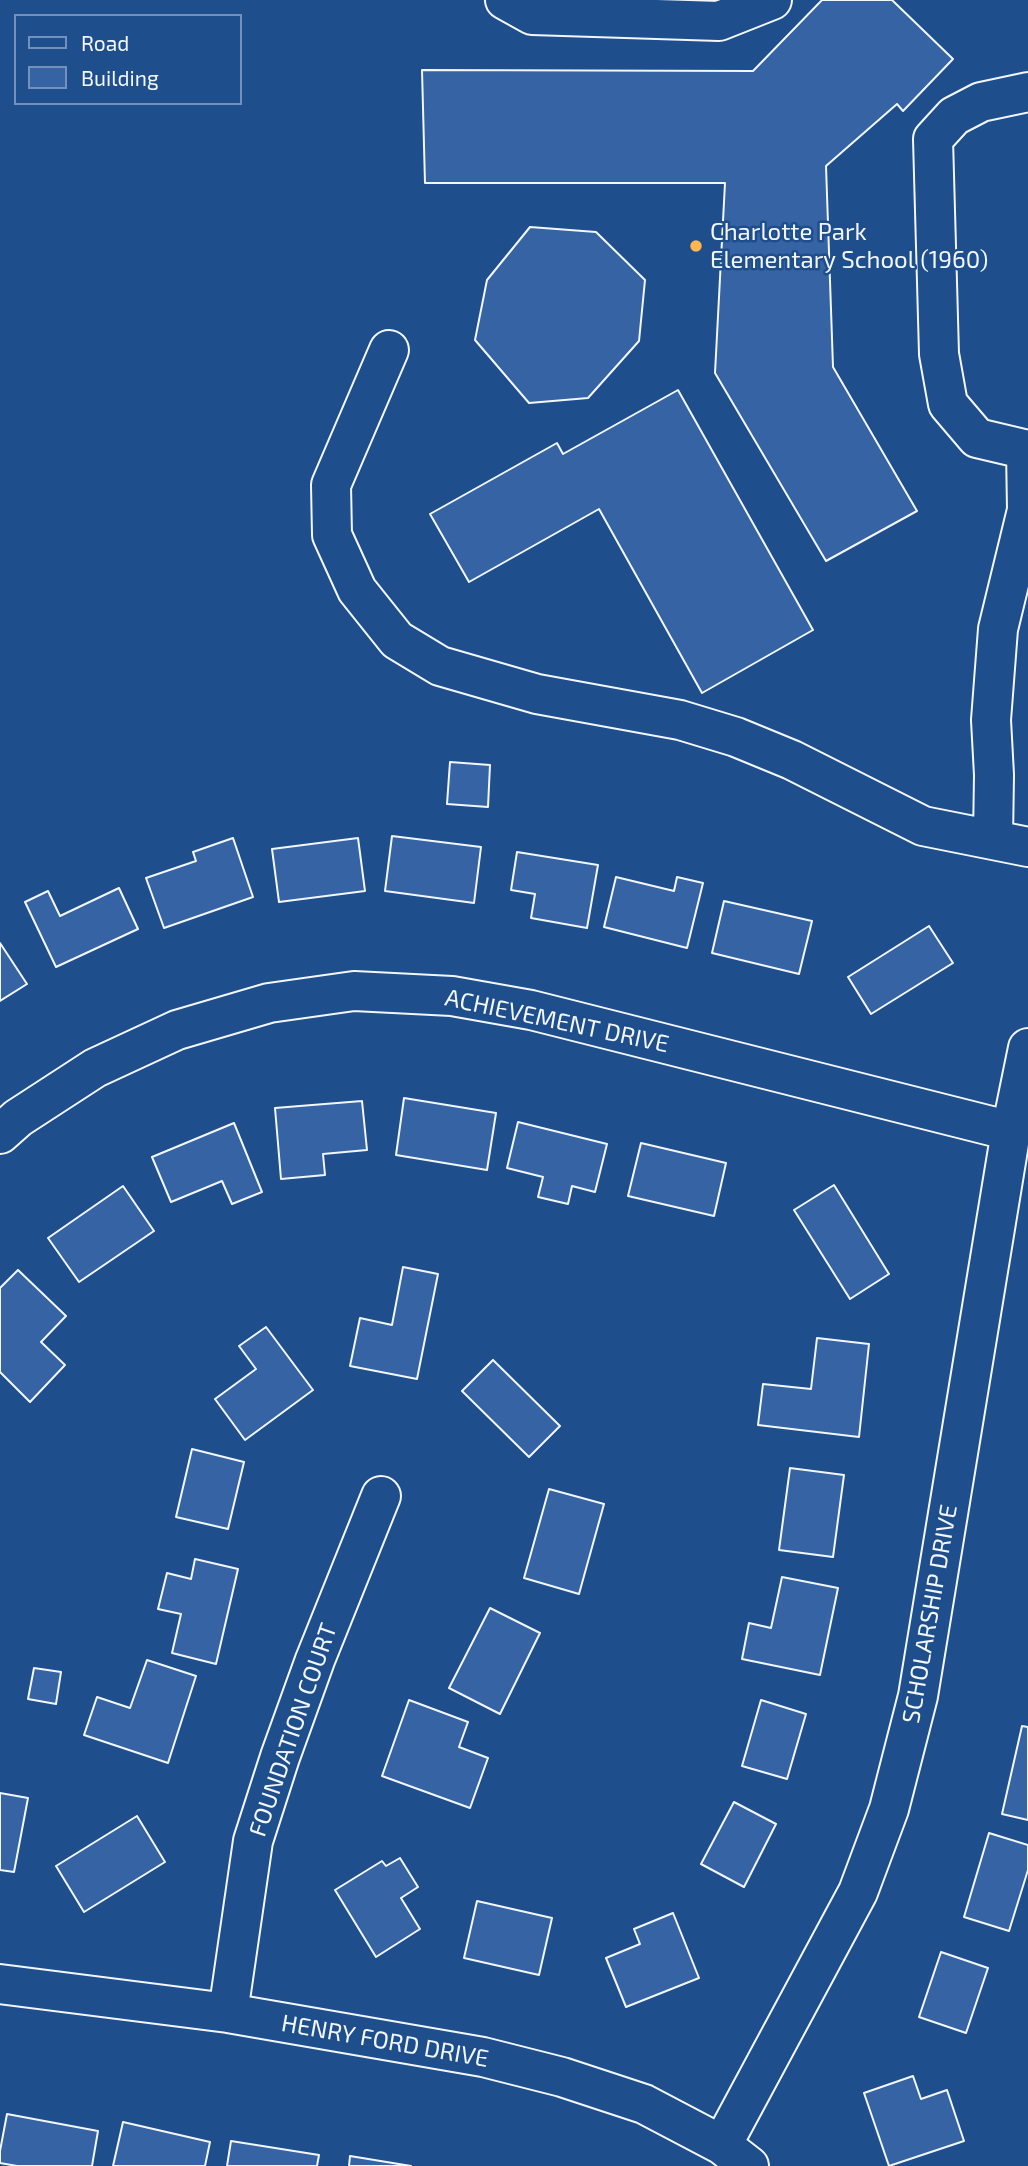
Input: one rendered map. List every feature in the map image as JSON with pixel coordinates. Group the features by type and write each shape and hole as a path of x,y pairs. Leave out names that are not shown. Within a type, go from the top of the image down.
{"street":[{"path":"505,0 532,15 719,21 772,0"},
{"path":"389,350 331,485 332,535 356,590 397,640 440,666 537,694 680,720 736,737 792,760 923,826 1011,843 994,775 991,720 998,629 1027,510 1027,450 977,438 948,404 939,354 933,139 954,116 981,102 1028,92"},
{"name":"ACHIEVEMENT DRIVE","path":"0,1134 18,1118 95,1068 177,1030 269,1003 354,991 452,996 531,1010 1011,1130"},
{"name":"SCHOLARSHIP DRIVE","path":"736,2156 858,1892 889,1809 918,1696 1011,1130 1028,1048"},
{"name":"FOUNDATION COURT","path":"228,2012 253,1841 315,1660 381,1496"},
{"name":"HENRY FORD DRIVE","path":"0,1984 228,2012 483,2057 562,2077 644,2104 736,2156"}],"building":[{"path":"822,0 892,0 953,59 903,111 897,104 826,166 833,367 917,511 826,561 715,373 725,183 425,183 422,70 753,71"},
{"path":"530,227 596,232 645,280 639,341 588,398 529,403 475,340 487,280"},
{"path":"678,390 813,630 702,693 599,509 469,582 430,514 557,443 563,454"},
{"path":"450,762 490,765 488,807 447,804"},
{"path":"392,836 481,847 474,903 385,891"},
{"path":"233,838 253,897 164,928 146,878 196,861 193,852"},
{"path":"358,838 365,891 279,902 272,849"},
{"path":"517,852 598,865 587,928 531,918 535,894 511,890"},
{"path":"616,877 674,891 677,877 703,883 687,948 604,927"},
{"path":"119,888 138,929 56,967 25,902 48,891 60,916"},
{"path":"724,901 812,921 799,974 712,953"},
{"path":"929,926 953,963 871,1014 848,977"},
{"path":"0,943 27,984 0,1001"},
{"path":"404,1098 496,1113 487,1170 396,1155"},
{"path":"362,1101 367,1150 323,1154 325,1175 281,1179 275,1108"},
{"path":"518,1122 607,1144 595,1192 572,1186 568,1204 538,1197 543,1177 507,1168"},
{"path":"234,1123 262,1192 232,1204 222,1181 171,1202 152,1157"},
{"path":"641,1143 726,1163 714,1216 628,1196"},
{"path":"834,1185 889,1274 850,1299 794,1210"},
{"path":"123,1186 154,1231 79,1282 48,1238"},
{"path":"403,1267 438,1274 417,1379 350,1366 360,1318 392,1325"},
{"path":"18,1270 66,1316 41,1342 65,1365 30,1402 0,1372 0,1288"},
{"path":"266,1327 313,1390 245,1440 215,1399 256,1369 239,1346"},
{"path":"817,1338 869,1344 859,1437 758,1425 763,1384 811,1389"},
{"path":"493,1360 560,1426 529,1457 462,1391"},
{"path":"192,1449 244,1462 228,1529 176,1517"},
{"path":"790,1468 844,1475 833,1557 779,1550"},
{"path":"549,1489 604,1504 579,1594 524,1578"},
{"path":"195,1559 238,1569 216,1664 172,1653 181,1614 158,1609 167,1573 191,1579"},
{"path":"782,1577 838,1588 820,1675 742,1659 749,1623 771,1628"},
{"path":"490,1608 540,1633 500,1714 449,1688"},
{"path":"147,1660 196,1676 168,1763 84,1735 97,1697 130,1708"},
{"path":"34,1668 61,1672 56,1704 28,1699"},
{"path":"409,1700 468,1722 459,1747 488,1758 470,1808 382,1776"},
{"path":"761,1700 806,1714 787,1779 742,1766"},
{"path":"1022,1726 1028,1727 1028,1820 1002,1814"},
{"path":"0,1793 28,1798 14,1872 0,1870"},
{"path":"734,1802 776,1824 744,1887 701,1864"},
{"path":"137,1816 165,1862 84,1912 56,1866"},
{"path":"989,1833 1028,1845 1028,1870 1009,1931 964,1917"},
{"path":"400,1858 418,1887 401,1898 420,1929 376,1957 335,1890 382,1861 386,1866"},
{"path":"477,1901 552,1918 539,1975 464,1958"},
{"path":"673,1913 699,1978 626,2007 606,1958 640,1944 634,1929"},
{"path":"941,1952 988,1968 966,2033 919,2017"},
{"path":"913,2076 921,2099 947,2090 964,2141 889,2166 864,2093"},
{"path":"7,2114 98,2131 92,2166 17,2166 0,2163"},
{"path":"123,2122 210,2142 205,2166 113,2166"},
{"path":"231,2141 319,2155 317,2166 227,2166"},
{"path":"350,2156 411,2166 349,2166"}],"place":[{"name":"Charlotte Park Elementary School (1960)","path":"696,246"}]}
